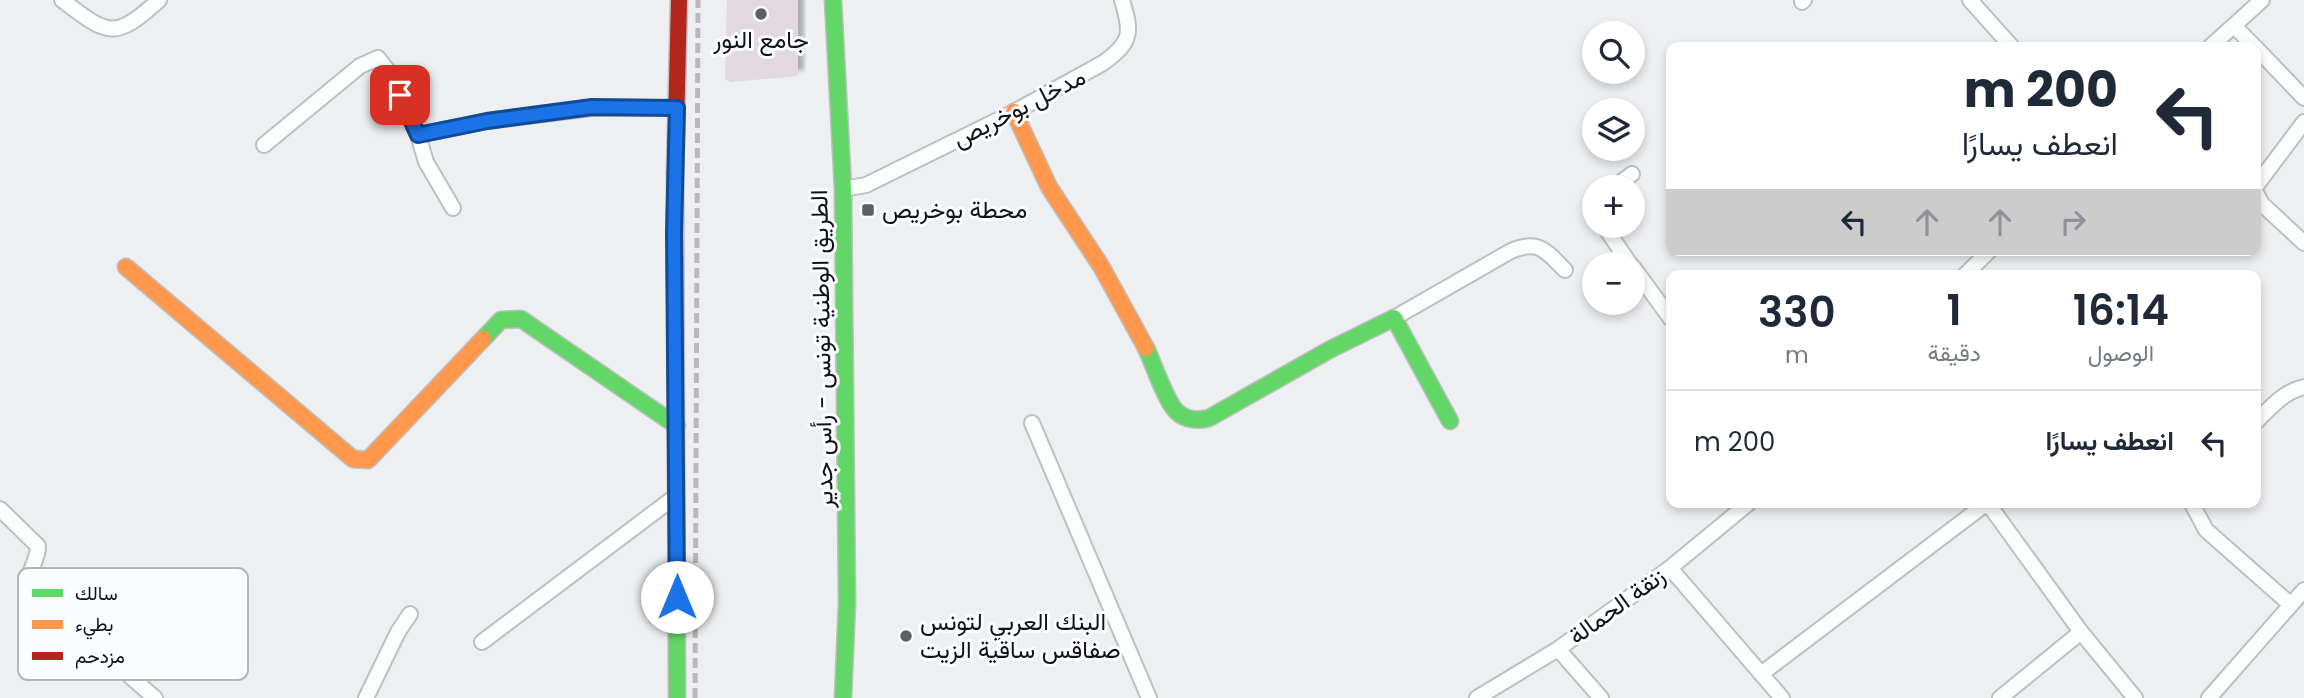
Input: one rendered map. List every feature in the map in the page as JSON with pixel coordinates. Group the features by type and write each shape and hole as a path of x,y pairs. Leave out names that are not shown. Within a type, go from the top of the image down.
{"street":[{"path":"62,0 91,22 114,30 127,26 159,0"},
{"path":"677,698 674,233 679,0"},
{"name":"الطريق الوطنية تونس - رأس جدير","path":"833,0 843,189 846,603 843,698"},
{"name":"مدخل بوخريص","path":"843,189 866,185 1014,112 1104,63 1128,40 1130,29 1122,0"},
{"path":"1970,0 2008,42"},
{"path":"2216,42 2262,0"},
{"path":"2234,26 2249,42"},
{"path":"2261,54 2304,98"},
{"path":"264,145 360,66 378,58 391,75 418,135 426,162 453,208"},
{"path":"418,135 487,121 592,107 677,108"},
{"path":"1014,112 1049,187 1101,266 1136,326 1175,410 1183,417 1198,421 1209,418 1523,246 1540,247 1564,270"},
{"path":"2261,179 2304,122"},
{"path":"2261,202 2304,243"},
{"path":"1970,270 1984,256"},
{"path":"126,267 358,461 368,460 501,320 522,319 677,426"},
{"path":"1645,283 1666,311"},
{"path":"1394,318 1450,421"},
{"path":"2261,417 2279,398 2304,387"},
{"path":"1032,423 1150,698"},
{"path":"482,642 676,496"},
{"name":"زنقة الحمالة","path":"1477,698 1558,649 1670,568 1743,508"},
{"path":"1761,674 1980,508"},
{"path":"1991,508 2081,632 2135,698"},
{"path":"2194,508 2206,530 2291,605"},
{"path":"0,509 38,546 38,555 32,568"},
{"path":"1670,568 1782,698"},
{"path":"2210,698 2304,590"},
{"path":"366,698 398,632 410,614"},
{"path":"2000,698 2081,632"},
{"path":"1558,649 1601,698"},
{"path":"134,680 155,698"}],"building":[{"path":"727,0 798,0 798,76 731,82 725,79"}],"railway":[{"path":"695,698 698,0"}],"traffic: fast":[{"path":"833,0 843,189 847,603 843,698"},
{"path":"675,172 677,698"},
{"path":"1146,348 1164,391 1176,411 1187,418 1205,419 1331,349 1394,318 1450,421"},
{"path":"483,339 501,320 521,319 677,426"}],"traffic: slow":[{"path":"1014,112 1049,187 1101,266 1146,348"},
{"path":"126,267 353,459 368,460 483,339"}],"traffic: jam":[{"path":"675,172 679,0"}],"place":[{"name":"جامع النور","path":"761,14"},
{"name":"محطة بوخريص","path":"868,210"},
{"name":"البنك العربي لتونس صفاقس ساقية الزيت","path":"906,636"}],"route":[{"path":"400,95 418,135 487,121 592,107 677,108 674,233 677,597"}]}
